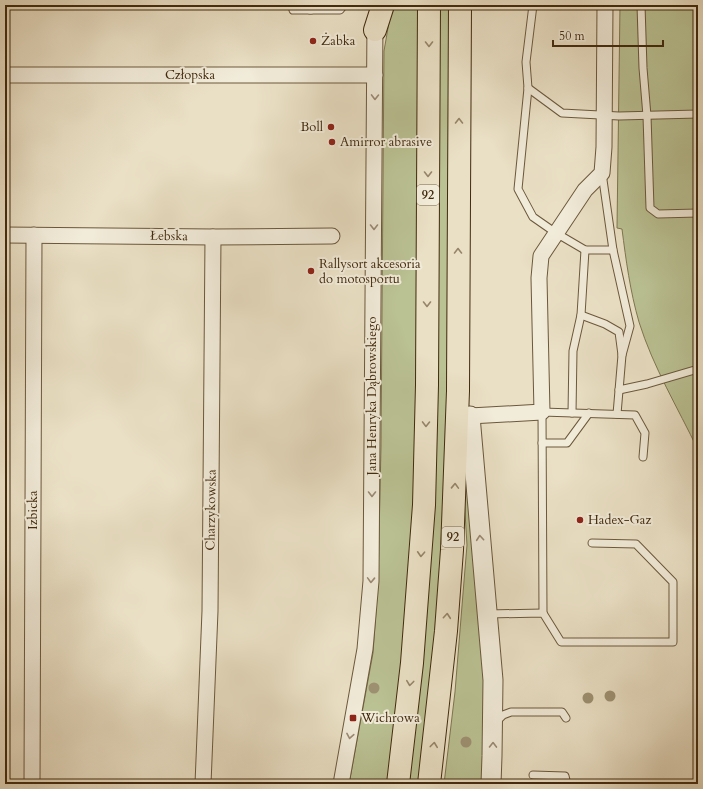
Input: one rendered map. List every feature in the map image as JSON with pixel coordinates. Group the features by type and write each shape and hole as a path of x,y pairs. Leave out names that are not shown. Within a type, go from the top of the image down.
{"main road":[{"path":"375,30 383,5"},
{"name":"92","path":"398,784 412,664 424,505 427,377 429,5"},
{"name":"92","path":"429,784 444,657 452,550 458,391 460,5"},
{"path":"458,290 469,350 470,416"}],"street":[{"name":"Jana Henryka Dąbrowskiego","path":"341,784 365,649 371,581 375,5"},
{"path":"491,784 493,690 488,614 470,416 542,412 539,278 541,256 585,190 602,173 605,5"},
{"name":"Człopska","path":"5,74 375,75"},
{"name":"Łebska","path":"5,235 213,237 332,236"},
{"name":"Izbicka","path":"32,784 34,235"},
{"name":"Charzykowska","path":"203,784 210,611 213,237"}],"lane":[{"path":"292,5 293,10 311,8 340,10 344,5"},
{"path":"533,5 526,62 528,88 518,189 533,218 556,233 584,250 613,250"},
{"path":"641,5 650,208 658,214 698,213"},
{"path":"528,88 562,113 647,116 698,114"},
{"path":"602,173 613,250 630,326 622,355 617,414"},
{"path":"572,413 573,351 581,315 584,250"},
{"path":"581,315 605,324 619,332 622,355"},
{"path":"619,390 647,384 698,369"},
{"path":"592,543 636,544 673,582 673,642 561,642 542,613 542,412 635,415 645,433 643,457"},
{"path":"542,443 567,443 589,413"},
{"path":"488,614 542,613"},
{"path":"493,726 503,715 511,712 562,712 566,718"},
{"path":"533,775 565,776 567,784"}],"green space":[{"path":"392,5 417,5 418,11 419,260 413,544 389,784 349,784 373,653 378,583 381,447 384,51"},
{"path":"438,5 451,5 445,530 421,784 407,784"},
{"path":"620,5 698,5 698,450 651,355 645,339 633,299 622,229 617,228"},
{"path":"465,456 487,671 485,784 444,784 455,692 467,545 464,496"}],"place":[{"name":"Żabka","path":"313,41"},
{"name":"Boll","path":"331,127"},
{"name":"Amirror abrasive","path":"332,142"},
{"name":"Rallysort akcesoria do motosportu","path":"311,271"},
{"name":"Hadex-Gaz","path":"580,520"},
{"name":"Wichrowa","path":"353,718"}]}
